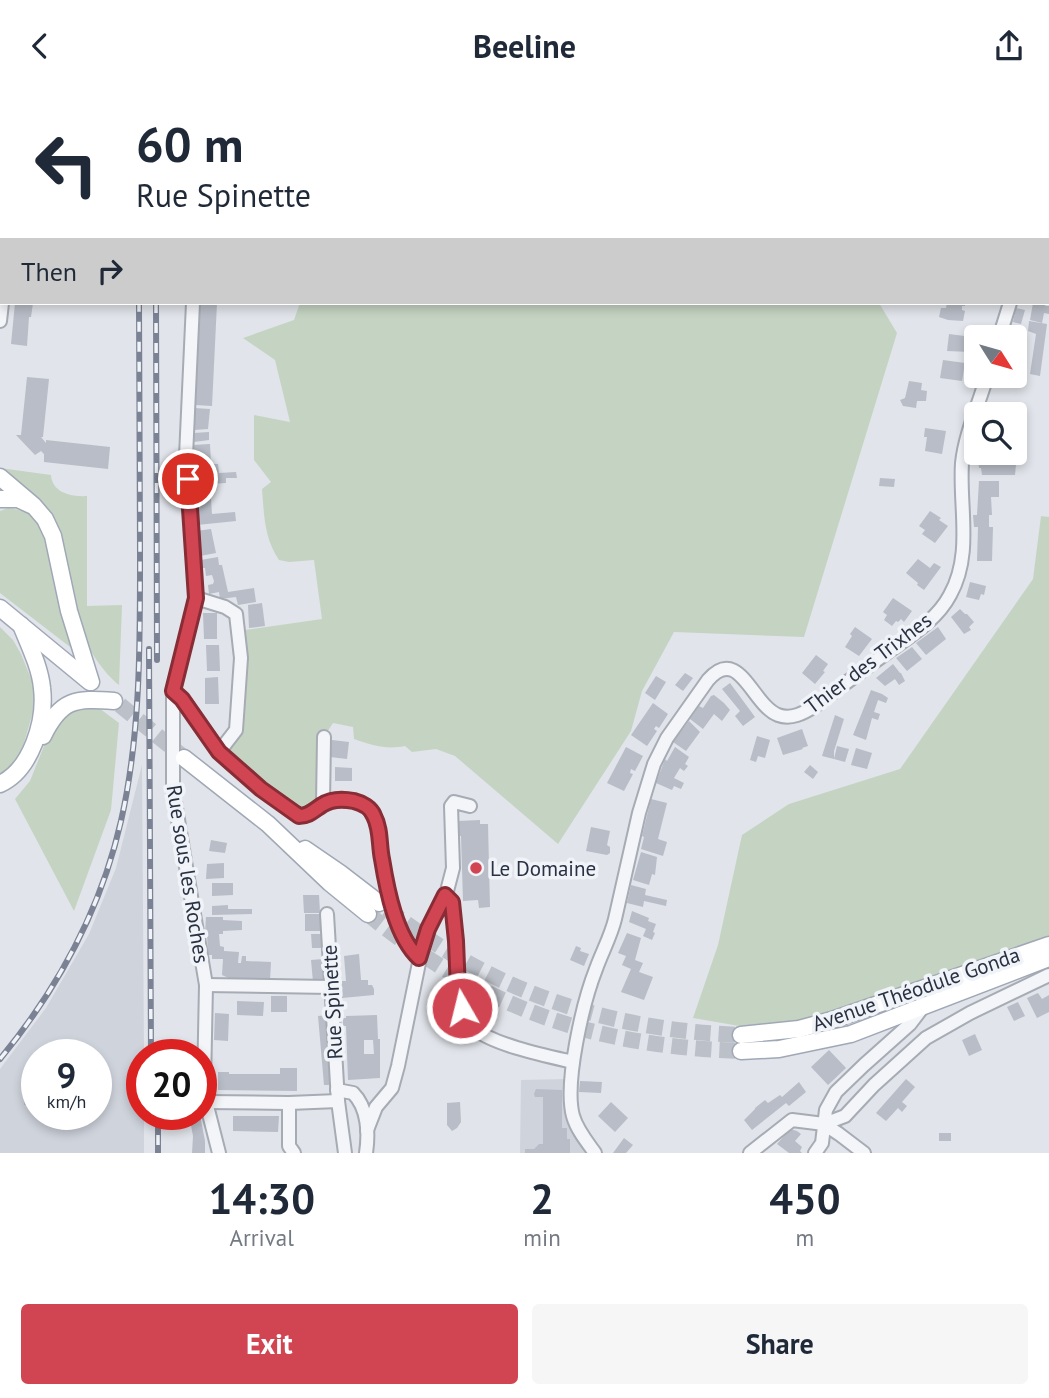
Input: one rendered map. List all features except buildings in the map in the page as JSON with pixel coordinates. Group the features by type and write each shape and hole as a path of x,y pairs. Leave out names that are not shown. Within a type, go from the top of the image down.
{"main road":[{"path":"0,477 33,505 45,519 53,536 69,611 91,682"},
{"path":"0,499 18,499 33,505"},
{"path":"0,608 117,703 92,699 71,703 60,709 50,722 21,779 0,797"},
{"path":"0,784 13,776 24,764 34,742 43,703 42,685 21,625"},
{"path":"184,758 268,824 340,873 374,909"},
{"name":"Avenue Théodule Gonda","path":"1049,944 832,1020 741,1043 779,1049 851,1034 1049,958"}],"street":[{"name":"Rue sous les Roches","path":"193,305 186,456 196,598 173,691 173,790 206,985 205,1039"},
{"path":"1003,325 1009,305"},
{"name":"Thier des Trixhes","path":"595,1153 579,1130 573,1115 573,1062 592,982 615,919 643,797 654,764 667,738 708,680 723,667 732,669 740,676 772,711 780,716 793,717 815,706 937,613 951,594 961,563 964,537 962,466 984,389"},
{"path":"196,598 225,607 236,614 241,657 236,730 219,752"},
{"path":"173,691 182,699 219,752 261,789 299,816 306,816 323,804 340,800 355,801 366,806 377,824 382,860 398,928 419,958"},
{"path":"323,804 324,737"},
{"name":"Rue Spinette","path":"367,1134 376,1107 392,1088 419,958 453,868 450,806 454,802 470,806"},
{"name":"Rue Spinette","path":"445,895 452,902 458,991 469,1023 484,1035 499,1042 573,1062"},
{"name":"Rue Spinette","path":"327,914 337,1095 345,1153"},
{"path":"1018,970 1049,974"},
{"path":"824,1125 845,1116 874,1085 926,1038 1049,974"},
{"path":"206,985 331,987"},
{"path":"815,1153 822,1143 826,1110 836,1093 911,1024 923,1007"},
{"name":"Rue Spinette","path":"337,1095 347,1091 353,1093 363,1107 368,1153"},
{"path":"217,1102 289,1103 337,1095"},
{"path":"289,1103 289,1146 294,1153"},
{"path":"750,1153 792,1120 824,1125 864,1153"},
{"name":"Rue sous les Roches","path":"213,1130 219,1153"}],"shaded area":[{"path":"142,765 144,1039 126,1039 126,1130 144,1130 144,1153 0,1153 0,1069 21,1041 21,1130 112,1130 112,1039 23,1039 46,1008 89,934 116,868"},
{"path":"567,1079 569,1126 586,1153 520,1153 521,1080"}],"green space":[{"path":"299,305 880,305 897,333 804,637 674,632 642,691 631,731 558,844 455,756 436,749 412,752 405,746 373,745 354,739 353,727 333,723 324,737 323,804 306,816 220,752 236,730 238,631 322,619 314,560 279,560 274,552 264,517 262,489 271,482 254,460 254,415 290,422 275,360 243,338 294,320"},
{"path":"0,468 51,475 55,486 64,493 87,496 87,606 122,605 119,685 90,650 80,627 56,526"},
{"path":"8,508 27,513 41,527 74,650 0,593 0,511"},
{"path":"1041,516 1049,517 1049,937 814,1020 751,1028 693,1018 718,945 742,835 789,804 900,769 1033,579"},
{"path":"0,627 13,640 21,654 32,681 34,708 18,764 0,778"},
{"path":"74,708 99,708 119,723 111,810 74,911 15,799 30,781 52,726"}],"tunnel":[{"path":"120,705 182,756"},
{"path":"387,909 468,963 510,984 554,1001 598,1015 644,1025 741,1035"},
{"path":"368,914 454,975 498,998 542,1016 589,1031 637,1041 687,1048 741,1051"}],"railway":[{"path":"0,1059 21,1033 58,977 89,917 112,854 128,788 136,721 139,653 139,305"},
{"path":"156,305 157,660"},
{"path":"149,649 151,1039"},
{"path":"158,1130 158,1153"}],"place":[{"name":"Le Domaine","path":"476,868"}],"route":[{"path":"188,479 196,598 173,691 230,763 299,816 306,816 331,801 355,801 366,806 377,824 382,860 398,928 419,958 428,929 445,895 450,898 456,941 458,991 462,1008"}]}
